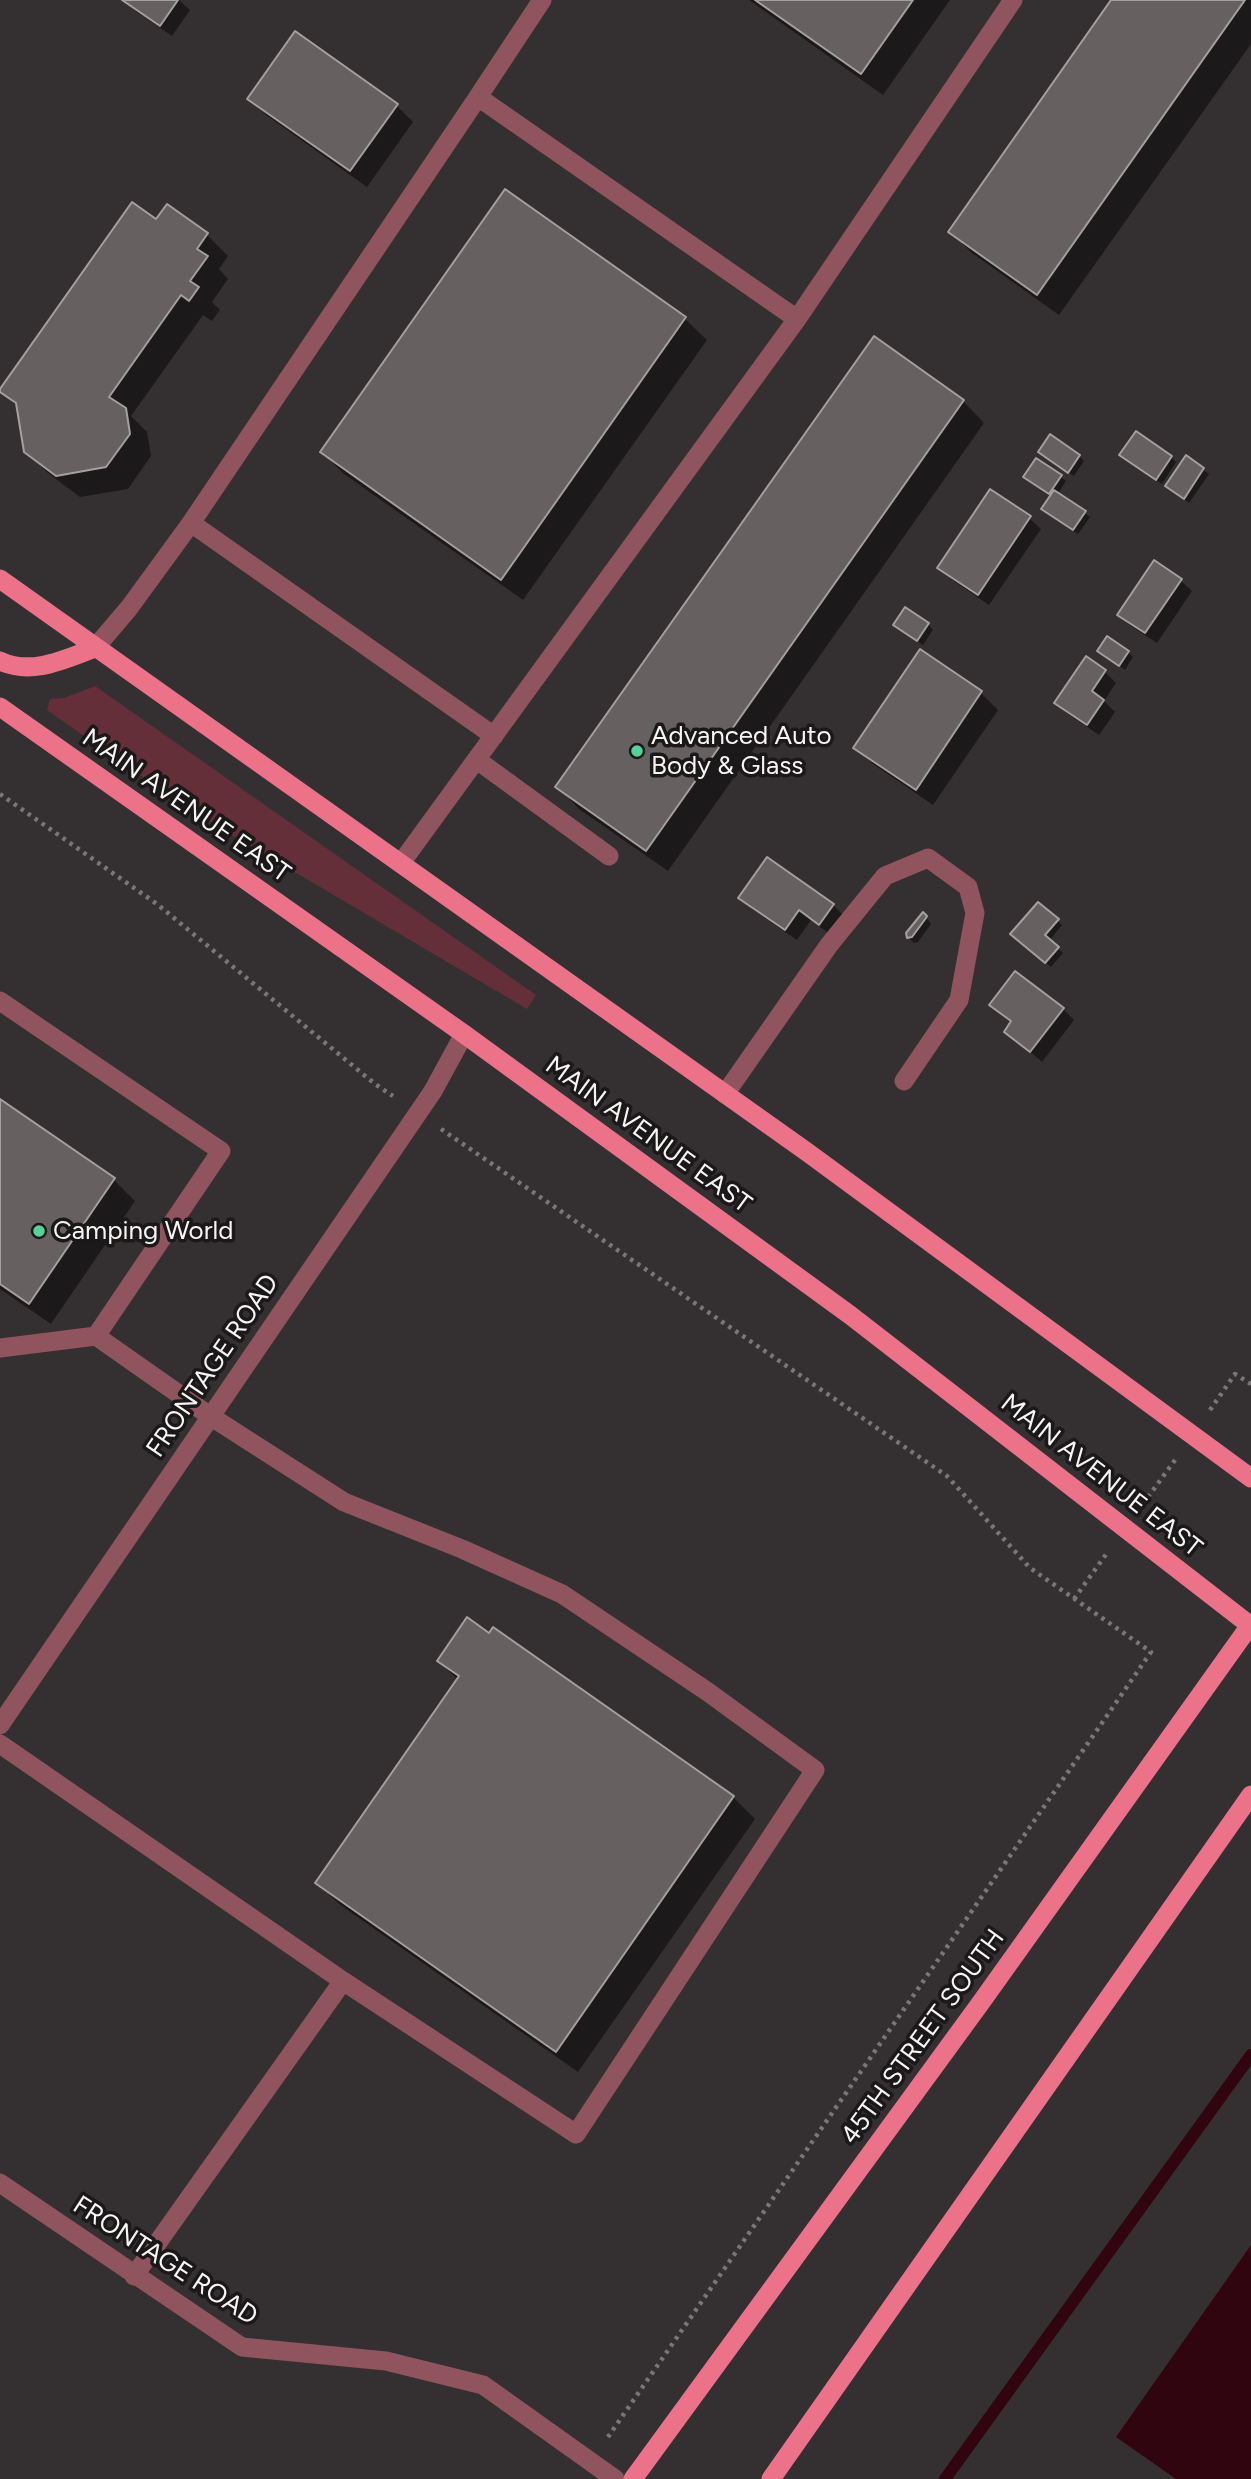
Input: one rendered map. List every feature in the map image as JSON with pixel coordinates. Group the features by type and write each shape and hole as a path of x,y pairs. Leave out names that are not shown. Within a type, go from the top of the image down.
{"main road":[{"path":"0,579 725,1094 1251,1478"},
{"path":"0,661 10,666 46,666 95,648"},
{"name":"MAIN AVENUE EAST","path":"0,707 464,1034 850,1315 1251,1625"},
{"name":"45TH STREET SOUTH","path":"633,2479 982,2001 1251,1625"},
{"path":"771,2479 1251,1795"}],"street":[{"path":"95,648 129,608 191,523 542,0"},
{"path":"401,863 797,319 1013,0"},
{"path":"478,97 797,319"},
{"path":"191,523 494,736"},
{"path":"477,760 609,856"},
{"path":"725,1094 829,946 885,876 928,858 968,887 975,913 959,1000 904,1081"},
{"path":"0,1001 221,1151 96,1336"},
{"name":"FRONTAGE ROAD","path":"0,1725 433,1091 464,1034"},
{"path":"0,1348 96,1336 210,1416 344,1502 462,1549 562,1594 708,1692 815,1770 576,2134 343,1981 0,1744"},
{"path":"134,2276 343,1981"},
{"name":"FRONTAGE ROAD","path":"0,2183 242,2347 386,2361 483,2385 615,2479"}],"path":[{"path":"0,794 157,904 391,1095"},
{"path":"452,1137 947,1476 1030,1568 1151,1652 628,2407"},
{"path":"1223,1391 1235,1374 1251,1384"},
{"path":"1074,1599 1096,1568"}],"shaded area":[{"path":"95,686 536,995 527,1009 193,812 47,710 50,699 64,698"},
{"path":"1251,2245 1251,2479 1176,2479 1116,2437"}],"building":[{"path":"122,0 178,0 160,26"},
{"path":"755,0 913,0 861,74"},
{"path":"1111,0 1245,0 1037,295 948,232"},
{"path":"295,31 398,104 350,171 247,99"},
{"path":"505,189 686,317 501,580 320,452"},
{"path":"132,202 156,219 167,204 208,233 197,249 208,256 190,281 199,287 189,301 181,295 109,397 126,408 130,434 106,467 56,476 24,452 16,403 0,392 0,389"},
{"path":"874,336 964,400 646,851 555,787"},
{"path":"1136,431 1172,456 1156,480 1119,455"},
{"path":"1050,434 1080,455 1068,473 1038,452"},
{"path":"1186,455 1204,468 1184,499 1165,486"},
{"path":"1036,458 1062,475 1049,494 1023,477"},
{"path":"990,489 1031,516 978,595 937,568"},
{"path":"1054,490 1086,511 1073,530 1041,509"},
{"path":"1154,560 1182,579 1145,633 1117,615"},
{"path":"905,607 929,623 917,641 893,625"},
{"path":"1107,636 1129,651 1119,666 1097,651"},
{"path":"920,649 982,691 916,790 853,748"},
{"path":"1086,656 1106,670 1092,691 1104,700 1087,725 1054,703"},
{"path":"767,857 834,904 819,925 799,910 785,930 738,898"},
{"path":"1038,902 1059,919 1045,935 1059,947 1045,963 1010,934"},
{"path":"923,912 926,918 912,937 907,938 906,933"},
{"path":"1015,971 1064,1008 1030,1052 1004,1032 1011,1021 989,1005"},
{"name":"Camping World","path":"0,1099 115,1178 29,1304 0,1284"},
{"path":"467,1617 489,1633 493,1627 734,1796 556,2052 315,1883 459,1676 437,1661"}],"waterway":[{"path":"945,2479 1251,2055"}],"place":[{"name":"Advanced Auto Body & Glass","path":"637,751"},
{"name":"Camping World","path":"39,1231"}]}
